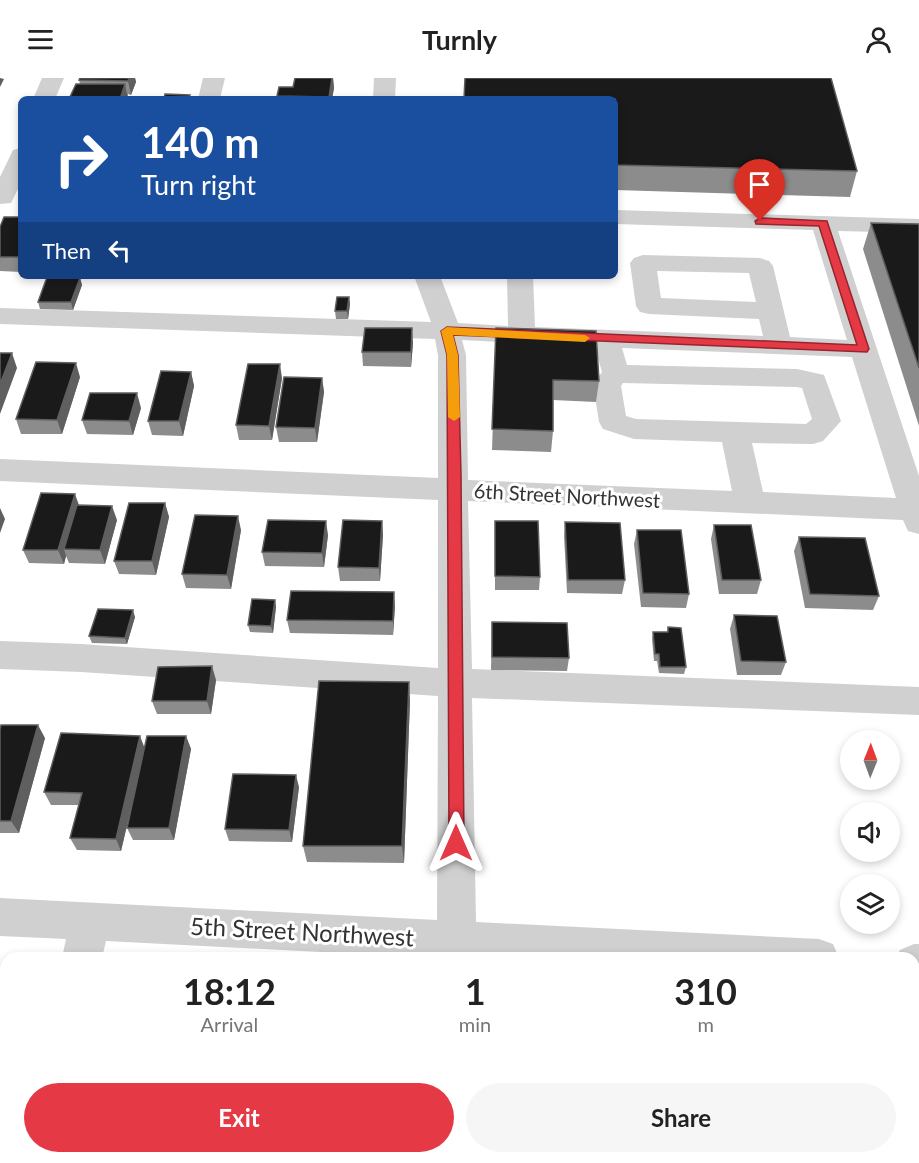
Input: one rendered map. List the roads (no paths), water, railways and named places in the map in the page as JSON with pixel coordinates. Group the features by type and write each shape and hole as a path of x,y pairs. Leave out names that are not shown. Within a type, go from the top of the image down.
{"street":[{"path":"45,96 53,78"},
{"path":"210,96 214,78"},
{"path":"384,96 385,78"},
{"path":"8,198 18,165"},
{"path":"618,217 919,226"},
{"path":"823,223 918,514"},
{"path":"770,311 649,306 643,263 760,266 779,346"},
{"path":"428,279 453,355 457,949"},
{"path":"520,279 522,335"},
{"path":"0,316 447,331 863,349"},
{"path":"606,339 616,374"},
{"path":"616,374 797,378 814,382 827,422 813,434 735,433 634,429 613,422 607,384 616,374"},
{"path":"735,433 750,503"},
{"name":"6th Street Northwest","path":"0,470 750,503 918,514"},
{"path":"0,655 81,658 456,683 919,701"},
{"name":"5th Street Northwest","path":"0,917 86,940 578,952"}]}
